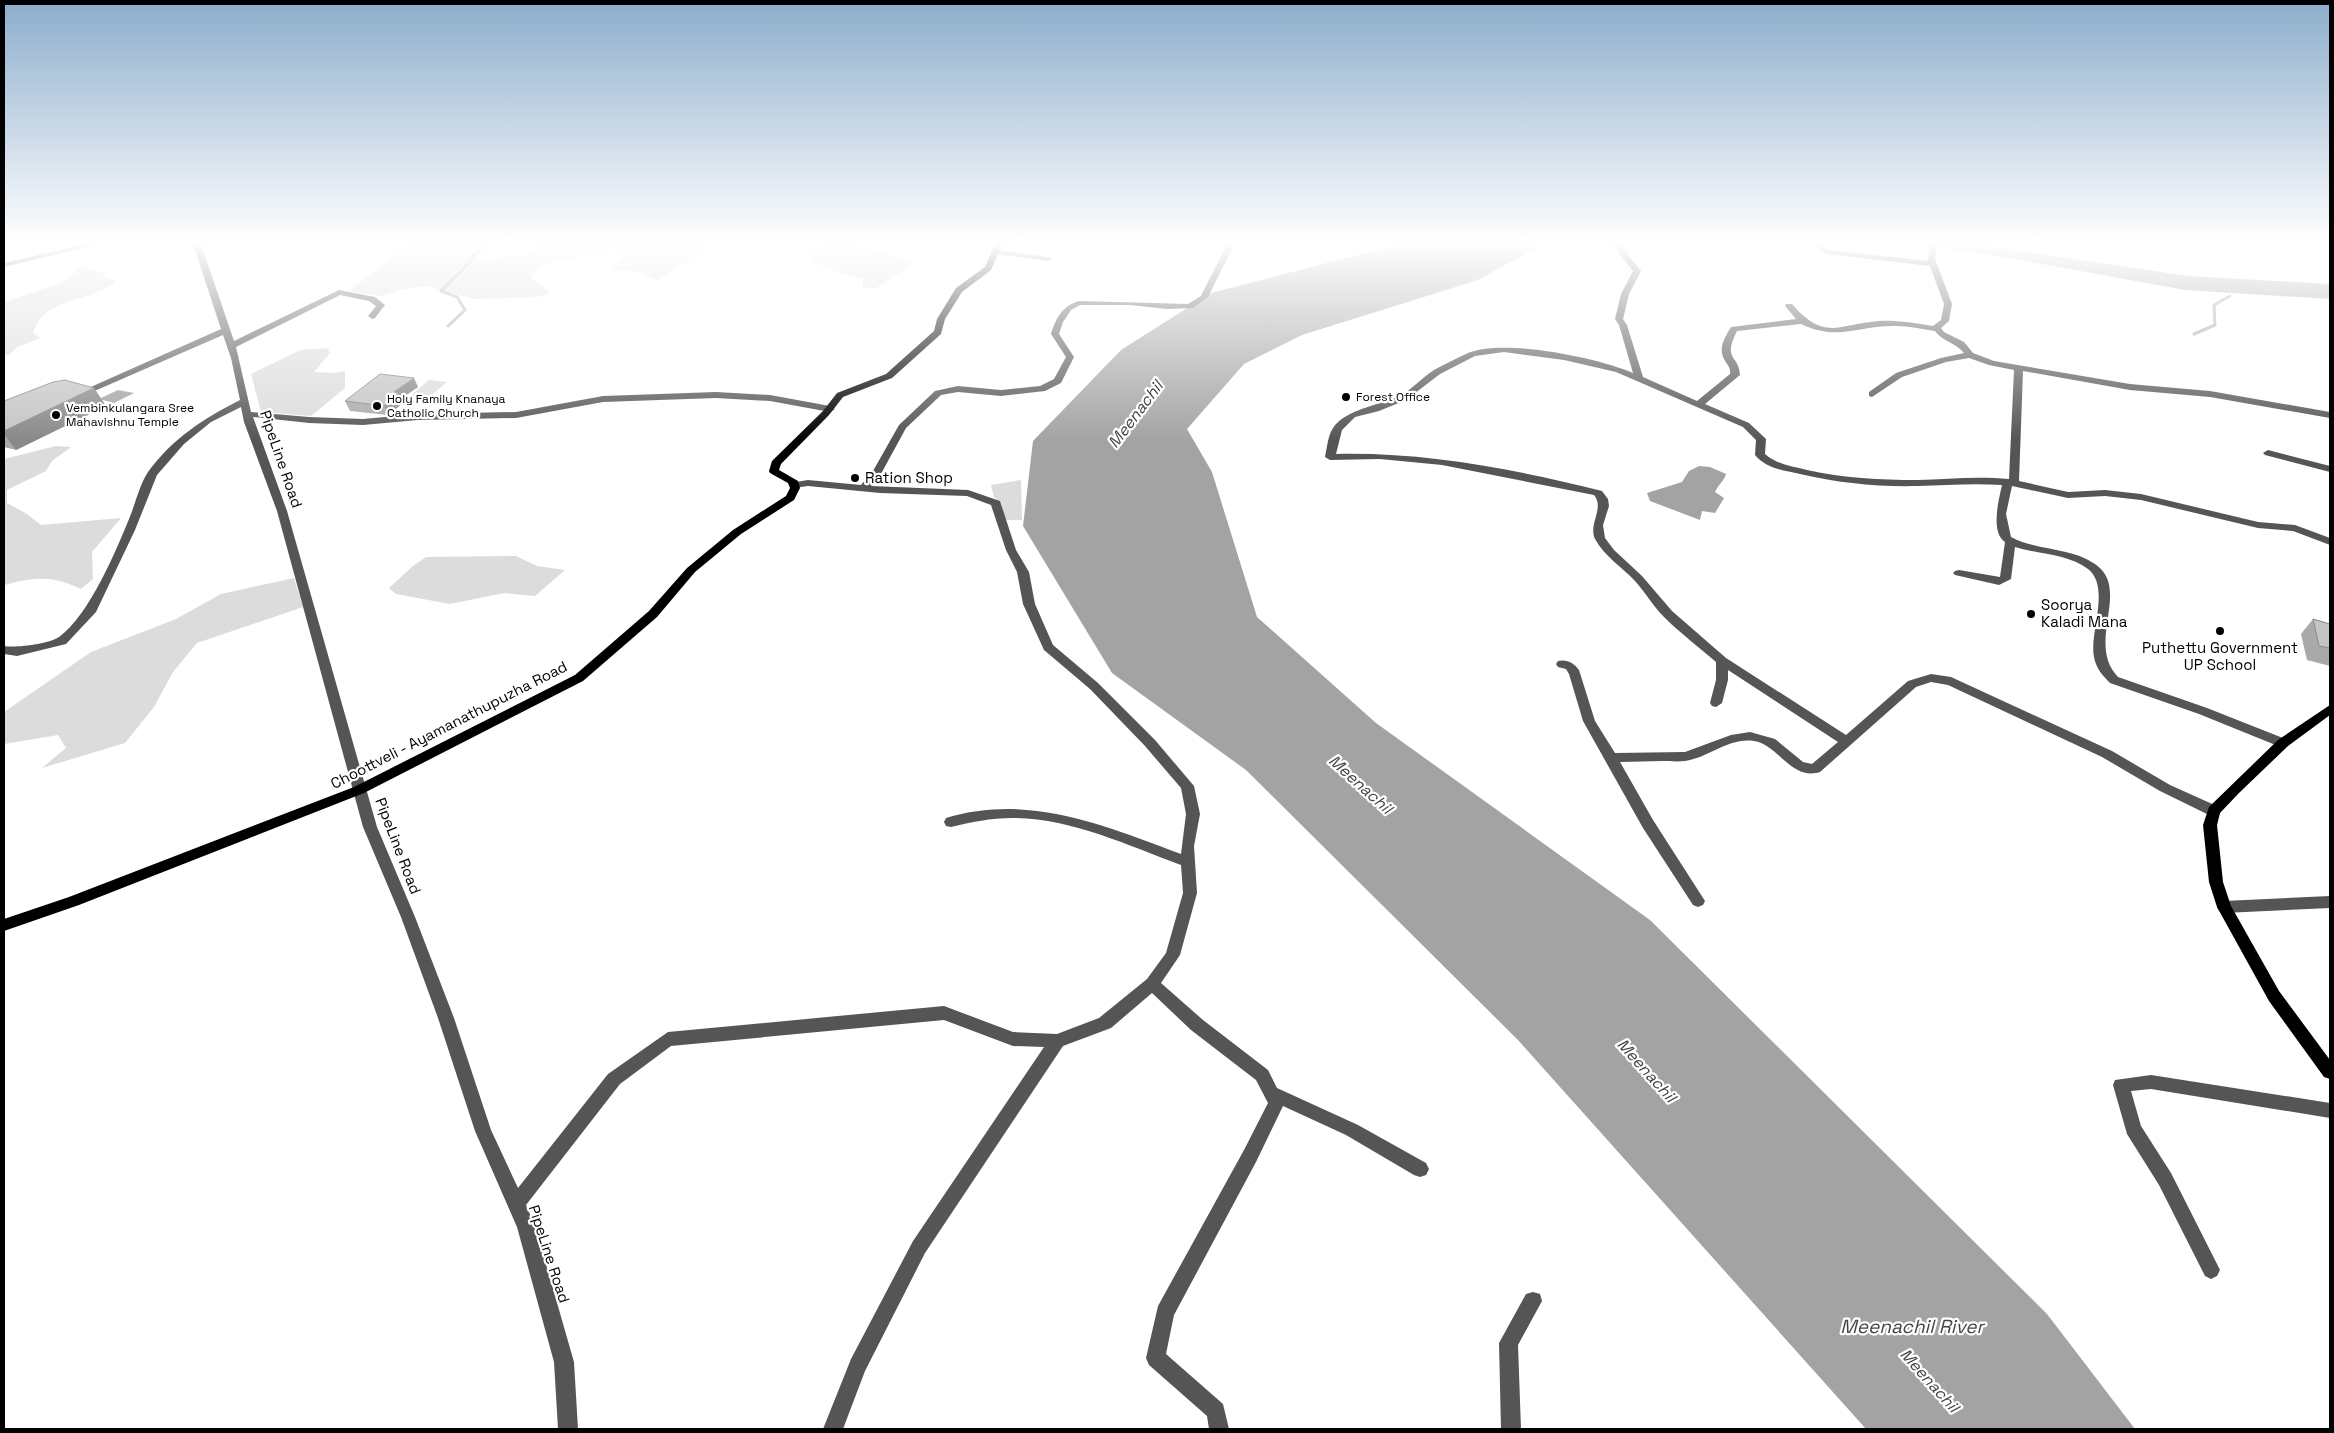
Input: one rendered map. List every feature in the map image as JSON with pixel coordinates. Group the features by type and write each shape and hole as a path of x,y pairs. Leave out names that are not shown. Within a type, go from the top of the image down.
{"main road":[{"path":"794,485 793,481 774,471 776,463 830,409 840,395 889,376 938,332 941,319 948,308"},
{"name":"Choottveli - Ayamanathupuzha Road","path":"4,924 74,901 359,790 579,678 653,614 691,570 737,532 790,498 795,488 794,485"},
{"path":"2330,711 2283,743 2214,811 2210,825 2216,882 2224,907 2274,996 2330,1072"}],"street":[{"name":"PipeLine Road","path":"217,308 230,346 246,408 282,511 370,827 408,918 446,1018 483,1132 526,1226 564,1362 568,1429"},
{"path":"230,346 307,308"},
{"path":"372,316 379,308"},
{"path":"864,488 878,472 902,427 938,393 958,389 1001,393 1042,389 1058,381 1070,357 1055,334 1059,322 1068,308"},
{"path":"1622,308 1619,318 1623,325 1639,379"},
{"path":"1791,308 1802,321 1819,329 1832,331 1876,324 1897,323 1937,329 1941,334 1961,344 1970,355"},
{"path":"1937,329 1936,327 1945,321 1947,308"},
{"path":"1699,404 1735,375 1735,368 1727,360 1725,351 1734,329 1802,321"},
{"path":"72,395 82,393 224,332"},
{"path":"1847,742 1722,661 1668,614 1638,578 1610,552 1600,538 1598,525 1604,506 1603,499 1598,494 1515,475 1442,462 1380,456 1330,458 1337,429 1352,415 1376,409 1403,398 1437,372 1473,354 1504,349 1564,356 1619,370 1699,404 1746,425 1761,438 1760,455 1772,465 1830,478 1868,482 1918,483 1964,480 2011,482 2068,495 2106,492 2141,497 2258,525 2295,528 2330,542"},
{"path":"1872,394 1899,375 1930,364 1970,355 1992,362 2130,387 2210,394 2330,414"},
{"path":"2019,367 2011,482 2001,514 2006,539 2010,542 2079,560 2090,565 2100,575 2104,588 2099,657 2108,676 2114,680 2203,711 2283,743"},
{"path":"4,650 17,652 62,641 90,612 130,530 152,474 181,442 208,420 246,408 309,420 363,422 418,417 516,415 603,400 649,396 716,395 770,398 830,409"},
{"path":"2268,453 2330,469"},
{"path":"516,1204 614,1079 668,1040 944,1013 1013,1039 1057,1041 1106,1023 1152,984 1172,955 1190,893 1187,846 1193,814 1187,786 1094,686 1048,647 1029,604 1023,572 1011,550 996,503 968,493 808,483 794,485"},
{"path":"1959,574 1999,582 2005,579 2010,542"},
{"path":"1716,703 1722,680 1722,661"},
{"path":"1562,664 1570,666 1575,673 1589,721 1648,824 1698,901"},
{"path":"1611,758 1686,756 1749,735 1768,739 1781,749 1798,767 1807,770 1815,769 1912,684 1931,678 1951,681 2107,754 2165,788 2214,811"},
{"path":"951,822 984,813 1034,813 1085,825 1188,862"},
{"path":"2224,907 2330,902"},
{"path":"1152,984 1197,1025 1262,1075 1276,1103 1250,1156 1165,1313 1156,1358 1216,1411 1219,1429"},
{"path":"833,1429 858,1366 920,1247 1057,1041"},
{"path":"2211,1270 2165,1179 2132,1129 2128,1106 2121,1085 2151,1082 2330,1110"},
{"path":"1271,1093 1352,1130 1420,1169"},
{"path":"1511,1429 1508,1343 1533,1301"}],"shaded area":[{"path":"4,308 54,308 39,321 33,333 41,338 17,347 10,354 4,356"},
{"path":"327,348 330,353 314,372 333,373 345,371 345,388 311,416 261,412 251,374 300,350"},
{"path":"429,380 447,382 427,399 409,397"},
{"path":"56,446 71,447 52,461 46,471 7,490 7,503 27,514 41,525 121,518 92,552 93,579 81,589 52,579 25,580 4,585 4,459"},
{"path":"1021,480 1022,520 1005,520 1001,503 994,497 991,485"},
{"path":"516,556 537,566 565,570 535,596 504,593 450,604 396,594 389,588 426,557"},
{"path":"294,578 303,607 197,643 173,672 154,707 125,743 42,768 66,748 58,735 4,744 4,712 91,652 176,619 221,594"}],"water":[{"name":"Meenachil River","path":"1188,308 1389,308 1302,335 1244,364 1187,429 1212,472 1257,617 1376,723 1650,920 2047,1314 2135,1429 1866,1429 1518,1040 1246,770 1112,673 1023,526 1033,441 1121,350"},
{"path":"118,390 134,393 114,403 99,399"},
{"path":"1699,466 1710,467 1726,474 1715,492 1724,498 1715,513 1702,511 1700,520 1650,501 1647,493 1682,482 1689,471"}],"building":[{"path":"380,374 414,378 394,392 399,393 384,406 345,401"},
{"path":"65,380 94,388 4,431 4,401 53,382"},
{"path":"2313,619 2330,624 2330,648 2319,646"}],"waterway":[{"path":"448,326 465,310 464,308"},
{"path":"2194,334 2215,325 2214,308"}],"place":[{"name":"Forest Office","path":"1346,397"},
{"name":"Holy Family Knanaya Catholic Church","path":"377,406"},
{"name":"Vembinkulangara Sree Mahavishnu Temple","path":"56,415"},
{"name":"Ration Shop","path":"855,478"},
{"name":"Soorya Kaladi Mana","path":"2031,614"},
{"name":"Puthettu Government UP School","path":"2220,631"}],"water label":[{"name":"Meenachil","path":"1135,414"},
{"name":"Meenachil","path":"1361,784"},
{"name":"Meenachil","path":"1647,1070"},
{"name":"Meenachil","path":"1930,1380"}]}
